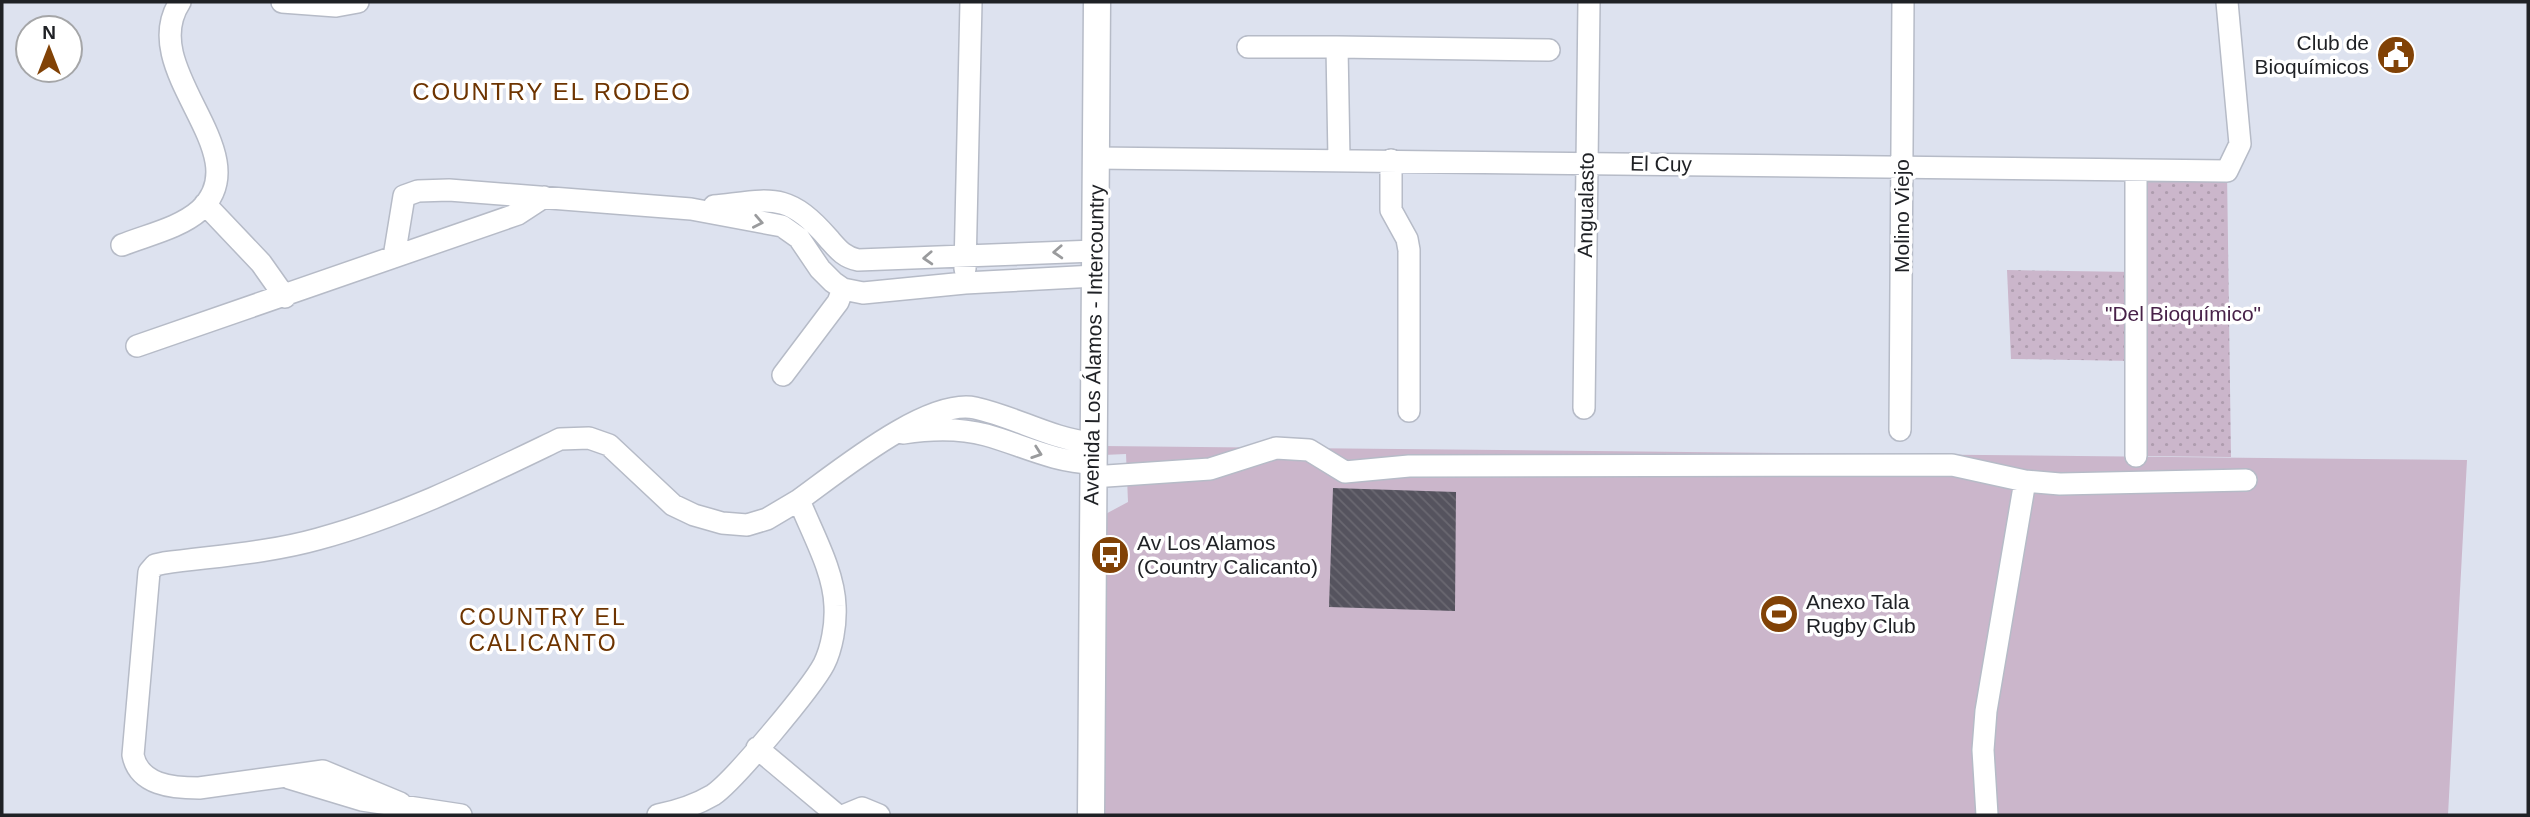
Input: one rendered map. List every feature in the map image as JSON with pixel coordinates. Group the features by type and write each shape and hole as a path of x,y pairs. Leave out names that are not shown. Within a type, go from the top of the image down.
{"main road":[{"name":"Avenida Los Álamos - Intercountry","path":"1091,815 1097,2"}],"street":[{"path":"122,245 184,221 205,204 215,186 213,152 203,123 173,62 170,45 172,16 180,2"},
{"path":"282,2 337,6 358,2"},
{"path":"965,283 971,2"},
{"name":"Angualasto","path":"1584,408 1589,2"},
{"name":"Molino Viejo","path":"1900,430 1903,2"},
{"name":"El Cuy","path":"1095,158 2227,171 2240,144 2227,2"},
{"path":"1248,47 1549,50"},
{"path":"1337,47 1339,159"},
{"path":"1391,160 1391,210 1407,239 1409,250 1409,411"},
{"path":"2136,170 2136,456"},
{"path":"394,257 401,202 409,193 449,190 691,209 791,231 820,269 842,289 863,293 965,283 1095,264"},
{"path":"137,346 285,297 518,214 544,197"},
{"path":"691,209 777,200 808,215 848,258 871,261 964,256 1095,264"},
{"path":"205,204 261,263 285,297"},
{"path":"783,375 838,302 842,289"},
{"path":"461,815 400,803 362,800 287,777 183,788 152,780 135,767 132,755 146,581 155,565 315,540 358,527 453,491 560,439 576,436 609,445 673,505 694,515 747,525 767,519 799,500 894,434 932,414 962,407 991,413 1062,439 1092,461 1210,468 1260,452 1293,448 1309,450 1345,472 1423,466 1952,465 2025,481 2060,484 2246,480"},
{"path":"1987,815 1983,750 1986,711 2025,481"},
{"path":"658,815 695,805 716,793 757,748 824,664 830,647 836,607 832,585 799,500"},
{"path":"757,748 837,815"},
{"path":"845,815 862,808 879,815"}],"green space":[{"name":"\"Del Bioquímico\"","path":"2136,170 2227,171 2231,457 2136,456 2136,361 2011,359 2007,270 2136,272"},
{"name":"Anexo Tala Rugby Club","path":"1103,446 2467,460 2448,815 1100,815 1100,517 1128,502 1126,454 1103,455"}],"building":[{"path":"1333,488 1456,492 1455,611 1329,607"}],"place":[{"name":"Club de Bioquímicos","path":"2396,55"},
{"name":"Av Los Alamos (Country Calicanto)","path":"1110,555"},
{"name":"Anexo Tala Rugby Club","path":"1779,614"}],"district":[{"name":"COUNTRY EL RODEO","path":"552,92"},
{"name":"COUNTRY EL CALICANTO","path":"543,630"}]}
